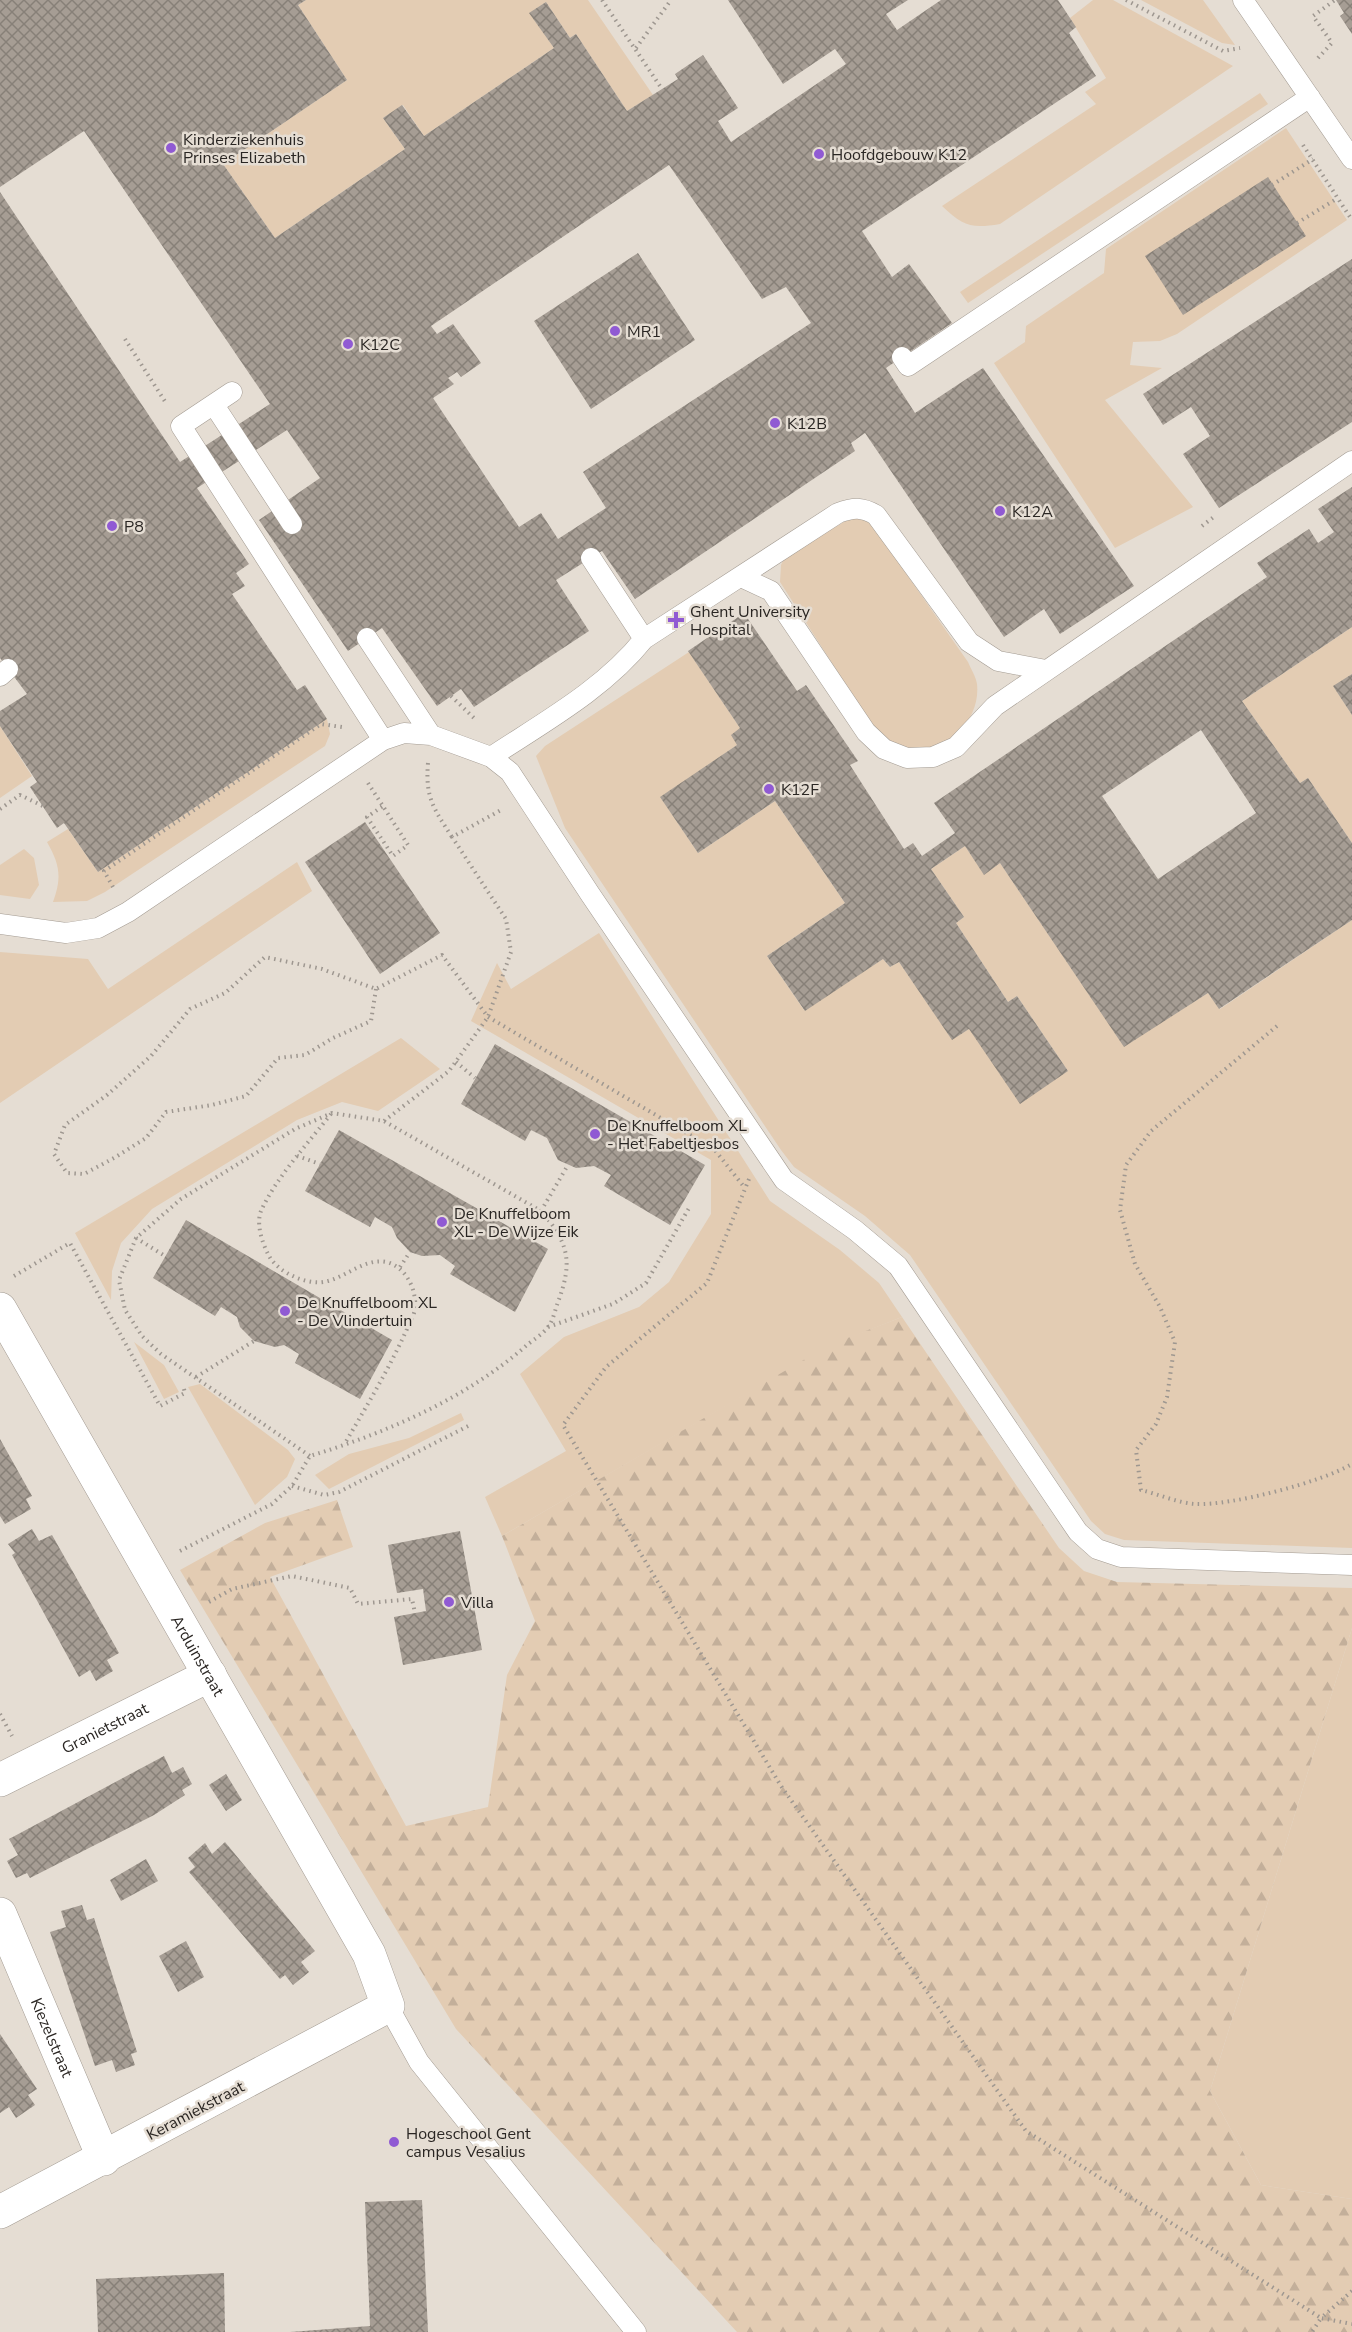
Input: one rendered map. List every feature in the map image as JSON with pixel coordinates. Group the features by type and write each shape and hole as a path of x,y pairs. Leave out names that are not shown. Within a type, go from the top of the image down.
{"street":[{"name":"Arduinstraat","path":"3,1295 149,1570 369,1954 388,2006"},
{"name":"Granietstraat","path":"0,1780 210,1675"},
{"name":"Kiezelstraat","path":"0,1914 104,2159"},
{"name":"Keramiekstraat","path":"0,2212 104,2159 388,2006"}],"lane":[{"path":"1243,0 1352,159"},
{"path":"902,357 908,366 1310,97"},
{"path":"232,392 181,426 383,740"},
{"path":"214,405 292,524"},
{"path":"741,577 771,591 866,732 884,749 907,758 933,757 956,747 995,706 1352,461"},
{"path":"491,757 592,689 629,658 644,639 838,513 852,508 864,508 876,515 969,642 999,661 1046,670"},
{"path":"591,558 644,639"},
{"path":"367,638 431,735"},
{"path":"0,924 66,933 98,928 128,912 383,740 404,734 431,735 491,757 510,772 528,795 590,894 784,1180 855,1230 898,1266 1078,1532 1097,1549 1121,1557 1352,1565"},
{"path":"388,2006 419,2061 636,2332"}],"path":[{"path":"602,0 662,89"},
{"path":"636,48 671,0"},
{"path":"1126,0 1223,51 1239,46 1244,55"},
{"path":"1323,66 1318,57 1332,43 1313,16 1335,0"},
{"path":"1284,115 1352,220"},
{"path":"1272,184 1313,159"},
{"path":"1298,223 1338,198"},
{"path":"125,339 181,426"},
{"path":"117,893 104,872 321,724 340,727"},
{"path":"384,1121 449,1071 456,1062 488,1017 511,952 506,919 429,801 426,785 431,735"},
{"path":"353,759 408,845 393,856 367,817 382,806"},
{"path":"0,809 20,795 43,806"},
{"path":"452,837 528,795"},
{"path":"376,989 371,1021 333,1038 305,1055 278,1058 246,1096 212,1105 166,1112 146,1138 84,1174 67,1173 54,1154 65,1125 107,1095 151,1056 190,1010 225,993 265,957 322,969 376,989 441,955 488,1017 714,1149 745,1188"},
{"path":"1277,1026 1152,1131 1126,1165 1120,1210 1135,1264 1160,1306 1174,1342 1167,1397 1156,1424 1136,1450 1141,1490 1195,1504 1257,1496 1336,1473 1352,1464"},
{"path":"456,1062 476,1078"},
{"path":"332,1113 297,1156 260,1212 260,1240 271,1261 290,1275 313,1282 334,1281 365,1265 384,1261 400,1267 410,1282 415,1308 395,1357 343,1446"},
{"path":"310,1456 161,1354 142,1336 125,1310 119,1280 136,1238 181,1199 295,1129 332,1113 384,1121 542,1211 559,1231 567,1256 567,1277 548,1327"},
{"path":"763,1150 745,1188 707,1283 606,1367 563,1425 781,1786 1026,2132 1320,2318 1352,2324"},
{"path":"297,1156 320,1164"},
{"path":"542,1211 568,1165"},
{"path":"149,1570 172,1555 272,1504 292,1486 310,1456 343,1446 436,1405 505,1365 548,1327 613,1304 646,1283 689,1208"},
{"path":"136,1238 165,1256"},
{"path":"3,1295 70,1243 160,1406 185,1393 183,1389"},
{"path":"400,1267 410,1252"},
{"path":"196,1377 254,1341"},
{"path":"292,1486 324,1495 339,1492 470,1425"},
{"path":"203,1605 231,1589 292,1576 350,1588 358,1604 412,1599 415,1613"},
{"path":"1312,2332 1320,2318 1352,2291"}],"green space":[{"path":"306,0 588,0 653,95 627,111 576,34 570,38 546,2 530,13 554,48 424,136 403,105 383,118 405,149 275,238 223,164 347,80 298,5"},
{"path":"1093,0 1113,0 1233,66 1000,224 974,226 962,222 942,206 1096,104 1085,92 1106,78 1070,18"},
{"path":"1141,0 1203,0 1235,45 1222,43"},
{"path":"1260,93 1268,104 968,303 960,292"},
{"path":"1286,128 1347,220 1177,334 1160,341 1133,342 1130,365 1162,368 1105,400 1193,507 1115,548 994,363 1025,342 1026,326 1104,273 1106,249"},
{"path":"854,516 870,522 968,662 976,679 977,698 967,723 958,733 935,747 922,750 903,748 889,741 873,727 780,582 781,565 785,557"},
{"path":"1352,627 1352,674 1334,687 1352,715 1352,843 1308,778 1300,783 1242,701"},
{"path":"689,652 740,728 737,745 661,798 698,853 775,801 845,903 767,956 804,1010 883,959 890,967 899,962 952,1039 969,1029 1068,1071 1017,996 1008,1002 956,923 964,917 931,869 965,846 984,874 1000,863 1124,1046 1208,993 1220,1009 1352,920 1352,1548 1124,1540 1105,1534 1091,1521 910,1255 865,1216 794,1167 781,1150 565,828 536,756 545,746"},
{"path":"327,719 330,734 325,746 105,892 87,901 53,902 58,885 58,871 55,858 47,842 68,829 98,872"},
{"path":"0,726 32,776 0,798"},
{"path":"24,849 34,858 39,885 30,899 0,895 0,865"},
{"path":"297,862 312,891 0,1103 0,952 88,959 108,989"},
{"path":"599,933 770,1201 840,1250 879,1283 902,1317 829,1346 502,1536 485,1497 566,1451 520,1374 564,1337 639,1307 669,1282 711,1214 711,1160 471,1021 497,963 511,989"},
{"path":"401,1038 440,1069 378,1111 342,1102 297,1120 152,1209 121,1243 112,1271 111,1300 75,1233"},
{"path":"902,1317 1059,1548 1084,1571 1117,1582 1352,1588 1352,1628 1210,2091 1261,2185 1352,2199 1352,2332 737,2332 456,2029 180,1570 265,1523 337,1500 353,1547 270,1577 406,1826 488,1807 507,1675 535,1621 502,1536 829,1345"},
{"path":"134,1342 164,1365 179,1392 164,1399"},
{"path":"200,1384 288,1450 295,1459 287,1477 255,1505 188,1387"},
{"path":"461,1413 464,1420 329,1489 315,1475 349,1454 409,1438"},
{"path":"1352,1628 1352,2199 1261,2185 1210,2091"}],"building":[{"path":"0,0 306,0 298,5 347,80 223,164 275,238 405,149 383,118 402,105 424,136 554,48 529,13 546,2 570,38 576,34 627,111 678,79 675,74 703,55 738,108 718,121 731,142 846,64 835,49 783,84 728,0 908,0 886,14 897,30 941,0 1058,0 1076,27 1069,33 1096,76 862,231 892,277 909,264 952,323 886,368 915,413 983,368 1134,586 1060,634 1044,609 1004,637 865,433 851,443 855,451 635,599 602,551 556,580 589,631 474,707 461,689 437,706 382,628 348,651 259,520 320,478 287,430 197,488 249,564 236,573 245,586 232,594 297,690 305,685 327,719 98,872 64,823 57,828 30,787 37,782 0,726 0,711 27,694 0,658 0,192 180,462 270,404 84,131 0,187","holes":["669,165 762,299 786,287 811,323 583,472 606,508 558,539 541,513 519,527 433,398 454,384 448,378 457,372 461,377 481,363 453,324 437,334 431,326"]},
{"path":"1336,0 1352,0 1352,34 1340,16 1344,13"},
{"path":"1268,177 1306,236 1183,315 1145,256"},
{"name":"MR1","path":"638,253 695,340 591,409 534,321"},
{"path":"1352,259 1352,422 1219,508 1183,454 1210,436 1191,407 1163,425 1143,394"},
{"name":"K12F","path":"1352,487 1352,627 1242,701 1300,783 1308,778 1352,843 1352,920 1219,1009 1208,993 1124,1047 1000,863 984,875 965,846 931,869 964,917 956,923 1008,1002 1017,996 1068,1071 1020,1104 969,1029 952,1040 899,962 890,967 883,959 805,1011 767,956 845,903 775,801 698,853 660,797 737,745 731,735 740,728 688,651 744,613 797,691 806,685 858,761 850,765 904,849 913,843 922,856 955,833 934,803 1267,577 1257,563 1309,529 1318,543 1334,532 1318,509","holes":["1201,730 1256,813 1158,879 1102,796"]},
{"path":"1352,674 1352,715 1333,686"},
{"path":"365,822 440,933 380,974 305,862"},
{"name":"De Knuffelboom XL - Het Fabeltjesbos","path":"495,1044 705,1165 670,1225 604,1186 611,1175 594,1166 576,1168 558,1160 547,1138 531,1130 525,1141 461,1104"},
{"name":"De Knuffelboom XL - De Wijze Eik","path":"339,1130 548,1249 515,1312 450,1274 455,1266 440,1255 422,1256 410,1252 397,1238 392,1227 375,1217 370,1227 305,1191"},
{"name":"De Knuffelboom XL - De Vlindertuin","path":"186,1220 392,1340 360,1399 295,1363 299,1354 284,1345 275,1347 254,1341 240,1327 237,1317 221,1307 215,1316 153,1278"},
{"path":"0,1439 32,1496 26,1499 31,1509 5,1524 0,1516"},
{"path":"32,1529 39,1541 52,1535 119,1653 107,1660 113,1671 96,1681 90,1670 79,1677 12,1555 15,1553 8,1544"},
{"name":"Villa","path":"460,1531 482,1650 403,1665 394,1617 426,1611 423,1589 397,1593 388,1545"},
{"path":"164,1756 172,1773 183,1767 192,1784 182,1790 185,1795 154,1815 30,1878 27,1873 16,1878 7,1861 18,1855 9,1839"},
{"path":"226,1774 242,1800 226,1811 209,1785"},
{"path":"225,1842 315,1951 301,1962 309,1972 293,1985 285,1975 280,1979 189,1872 195,1867 188,1858 205,1843 212,1854"},
{"path":"146,1859 158,1881 121,1901 110,1880"},
{"path":"82,1905 87,1920 94,1918 137,2052 131,2054 135,2065 116,2072 112,2060 95,2066 50,1932 66,1927 61,1911"},
{"path":"186,1941 204,1977 178,1992 159,1956"},
{"path":"0,2034 37,2089 28,2095 35,2105 16,2118 9,2107 0,2113"},
{"path":"422,2200 428,2332 290,2332 370,2326 365,2202"},
{"path":"224,2273 225,2332 98,2332 96,2279"}],"place":[{"name":"Kinderziekenhuis Prinses Elizabeth","path":"171,148"},
{"name":"Hoofdgebouw K12","path":"819,154"},
{"name":"MR1","path":"615,331"},
{"name":"K12C","path":"348,344"},
{"name":"K12B","path":"775,423"},
{"name":"K12A","path":"1000,511"},
{"name":"P8","path":"112,526"},
{"name":"Ghent University Hospital","path":"676,620"},
{"name":"K12F","path":"769,789"},
{"name":"De Knuffelboom XL - Het Fabeltjesbos","path":"595,1134"},
{"name":"De Knuffelboom XL - De Wijze Eik","path":"442,1222"},
{"name":"De Knuffelboom XL - De Vlindertuin","path":"285,1311"},
{"name":"Villa","path":"449,1602"},
{"name":"Hogeschool Gent campus Vesalius","path":"394,2142"}]}
